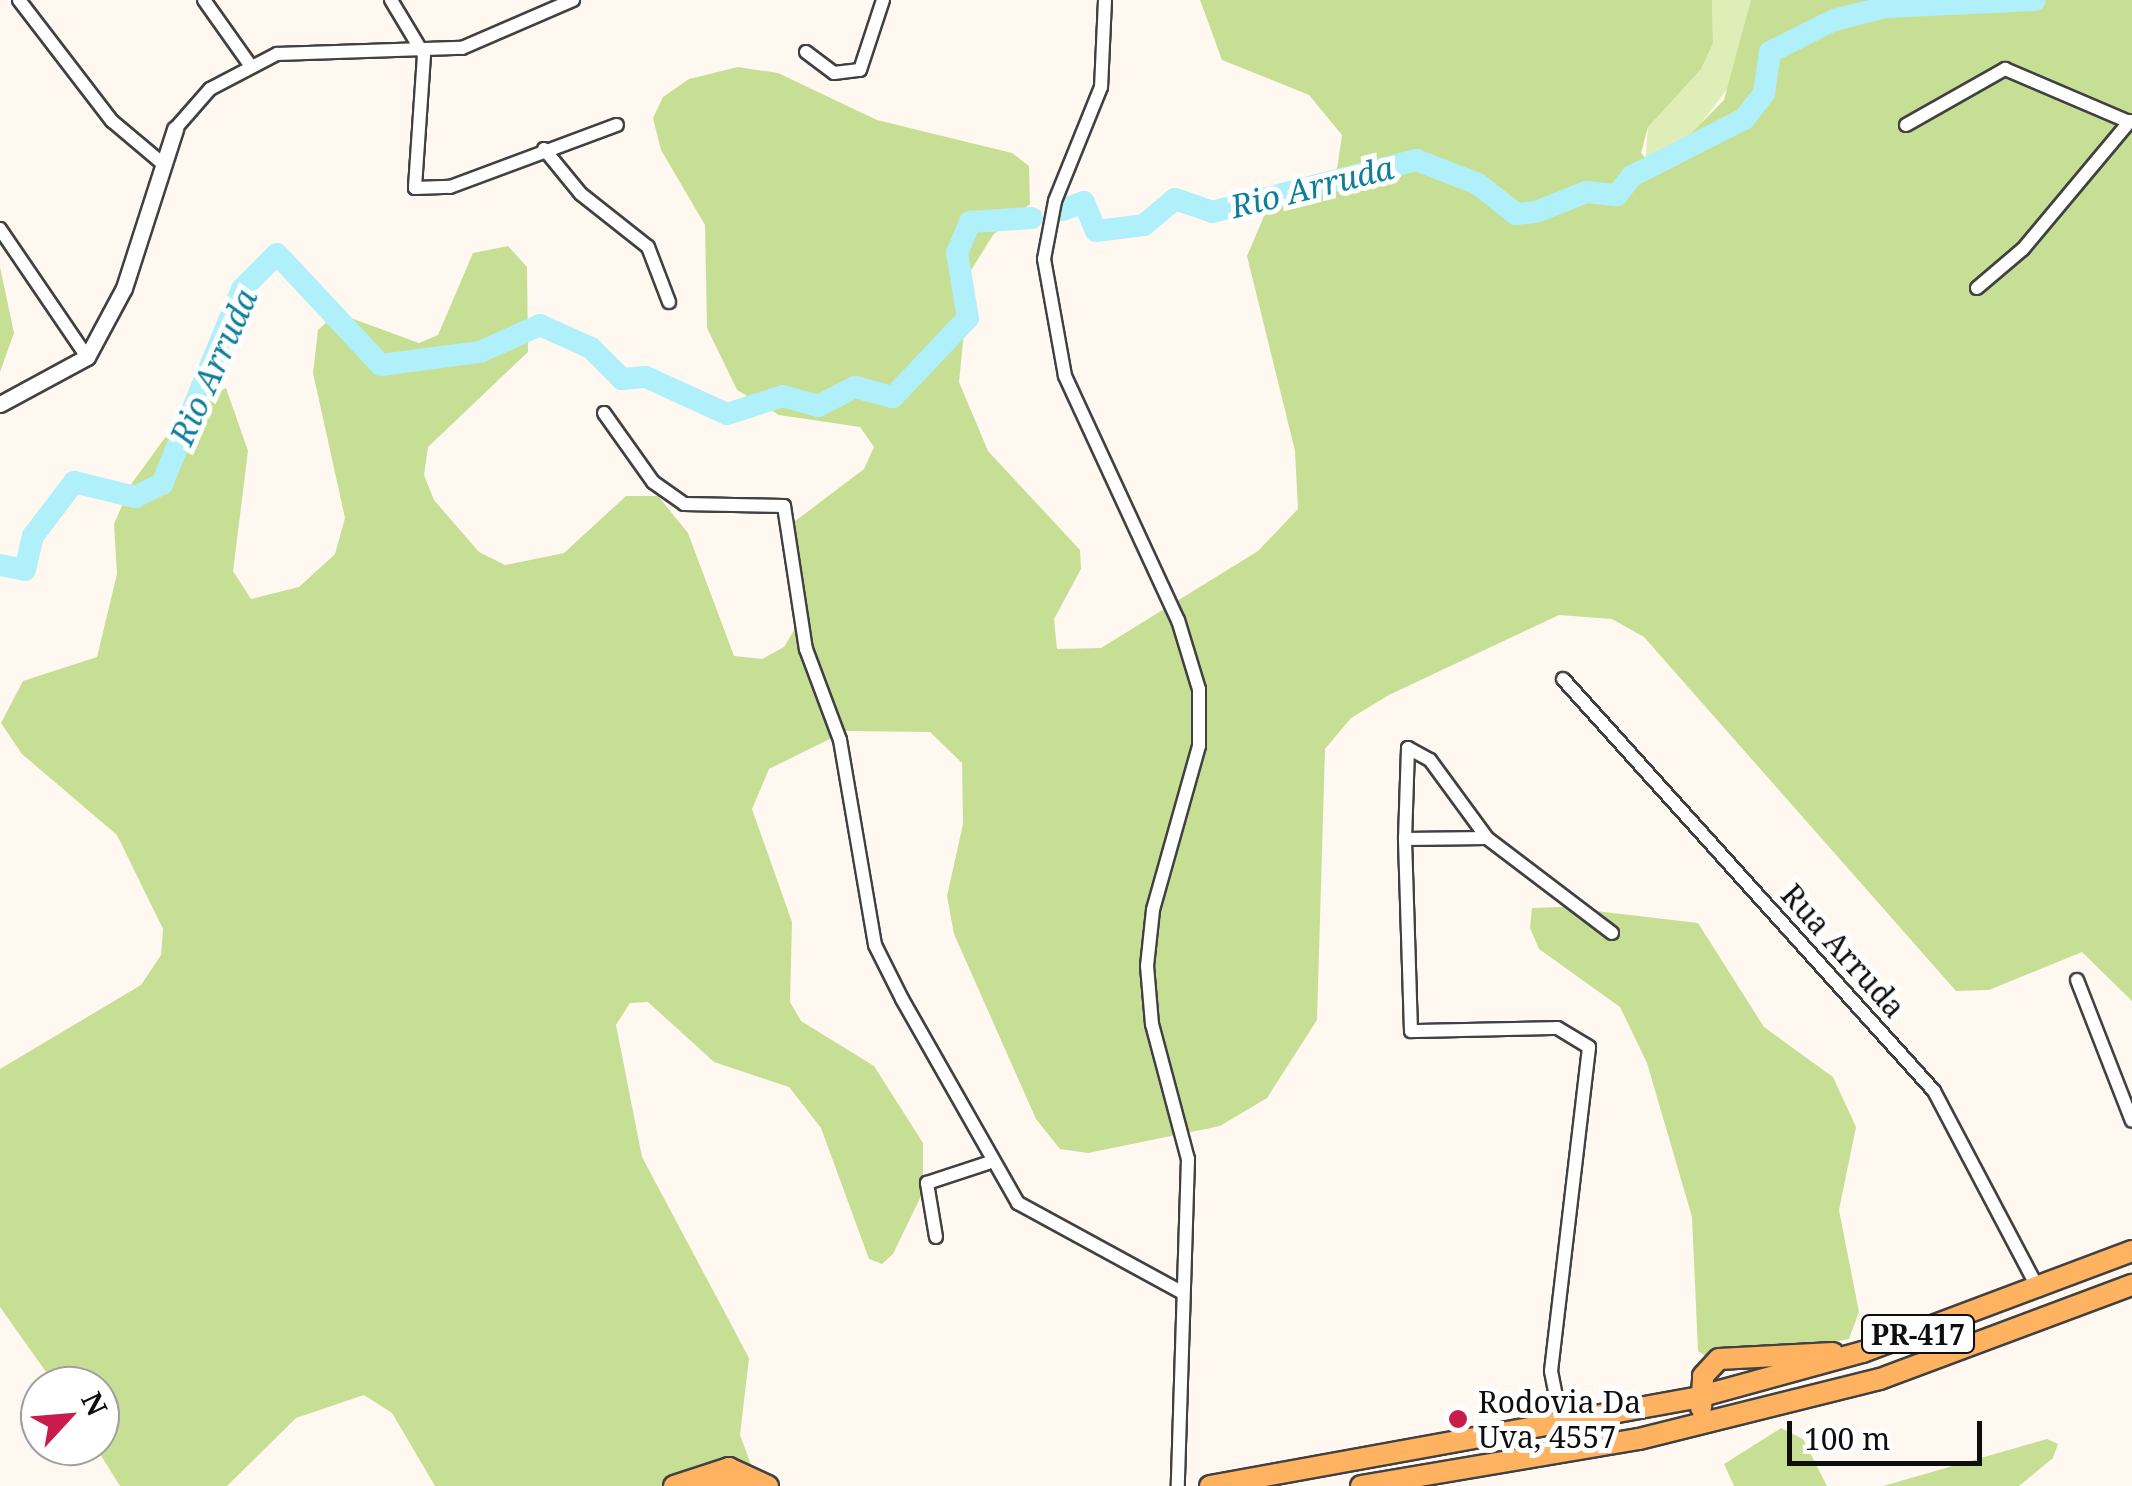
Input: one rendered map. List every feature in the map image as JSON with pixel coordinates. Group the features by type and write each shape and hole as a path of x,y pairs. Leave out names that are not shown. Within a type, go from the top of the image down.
{"main road":[{"name":"PR-417","path":"1210,1486 1698,1398 1863,1352 2132,1252"},
{"name":"PR-417","path":"1372,1485 1436,1480 1705,1424 1880,1379 2132,1285"},
{"path":"1705,1424 1698,1398 1719,1359 1863,1352"},
{"path":"674,1486 729,1468 768,1486"},
{"path":"704,1486 740,1486"}],"street":[{"path":"18,0 112,121 163,164"},
{"path":"204,0 250,65"},
{"path":"391,0 424,55 415,188 450,187 617,125"},
{"path":"0,404 87,357 124,288 175,129 210,89 250,65 312,51 424,55 462,48 573,0"},
{"path":"806,52 834,72 860,70 883,0"},
{"path":"1105,0 1101,87 1055,201 1044,260 1065,376 1178,620 1199,689 1200,746 1152,910 1147,966 1152,1024 1188,1159 1178,1486"},
{"path":"1906,125 2005,69 2130,121 2023,249 1977,288"},
{"path":"544,149 580,194 648,247 669,302"},
{"path":"0,229 87,357"},
{"path":"604,413 653,482 684,504 784,506 806,649 840,740 875,945 988,1163 1018,1203 1183,1293"},
{"name":"Rua Arruda","path":"1564,679 1934,1090 2038,1290"},
{"path":"1561,1422 1551,1371 1589,1047 1558,1028 1411,1031 1405,840 1408,748 1430,760 1487,838 1612,933"},
{"path":"1405,840 1487,838"},
{"path":"2076,980 2132,1121"},
{"path":"936,1237 931,1178 988,1163"}],"green space":[{"path":"1200,0 1712,0 1713,43 1701,69 1648,127 1641,153 1656,169 1724,100 1751,0 2132,0 2132,1001 2082,952 1989,990 1956,991 1644,637 1612,619 1559,615 1389,695 1351,718 1325,749 1317,1020 1267,1098 1220,1126 1088,1153 1060,1149 1036,1119 954,934 947,896 963,824 962,763 930,732 846,731 769,769 752,809 792,922 790,1002 801,1021 874,1066 923,1143 923,1192 893,1254 882,1264 869,1259 821,1128 789,1087 714,1062 648,1002 630,1003 616,1025 642,1157 749,1358 740,1435 759,1486 435,1486 392,1413 364,1395 296,1418 227,1486 120,1486 108,1466 120,1466 120,1366 42,1366 0,1307 0,1069 141,985 161,955 163,929 117,835 22,754 1,723 23,681 97,657 117,574 114,524 132,483 188,406 226,388 248,451 233,571 251,599 299,587 335,554 345,518 313,373 318,330 337,313 419,343 438,335 473,253 508,246 527,267 528,352 428,447 424,475 434,500 479,552 505,565 564,553 626,496 658,496 688,533 734,656 762,659 784,647 797,625 782,531 864,469 874,447 860,427 779,415 737,390 707,328 705,225 661,150 653,118 663,97 689,79 738,67 778,73 877,120 1012,153 1029,166 1030,204 993,235 970,272 959,382 988,451 1080,550 1081,569 1054,619 1057,649 1101,648 1258,551 1298,509 1295,451 1247,256 1264,216 1337,169 1342,135 1309,95 1222,60"},
{"path":"1712,0 1751,0 1731,84 1673,160 1645,165 1648,127 1713,43"},
{"path":"0,267 14,333 0,372"},
{"path":"1562,907 1698,923 1764,1027 1833,1077 1856,1127 1839,1210 1859,1312 1849,1339 1716,1363 1698,1351 1692,1217 1647,1063 1620,1007 1539,949 1530,928 1532,908"},
{"path":"1781,1428 1803,1439 1827,1486 1734,1486 1724,1464"},
{"path":"2047,1439 2058,1444 2053,1458 2019,1486 1883,1486"}],"waterway":[{"name":"Rio Arruda","path":"1063,210 1084,202 1096,231 1144,225 1175,199 1212,212 1416,160 1478,184 1516,214 1536,212 1586,192 1617,195 1632,176 1744,119 1764,93 1770,52 1834,20 1886,7 2035,0"},
{"name":"Rio Arruda","path":"0,565 25,570 33,536 74,482 135,497 162,484 242,289 277,254 381,365 480,352 540,325 591,348 622,379 646,377 727,414 783,396 818,406 855,387 893,397 968,318 957,253 970,222 1032,218"}],"place":[{"name":"Rodovia Da Uva, 4557","path":"1458,1419"}]}
